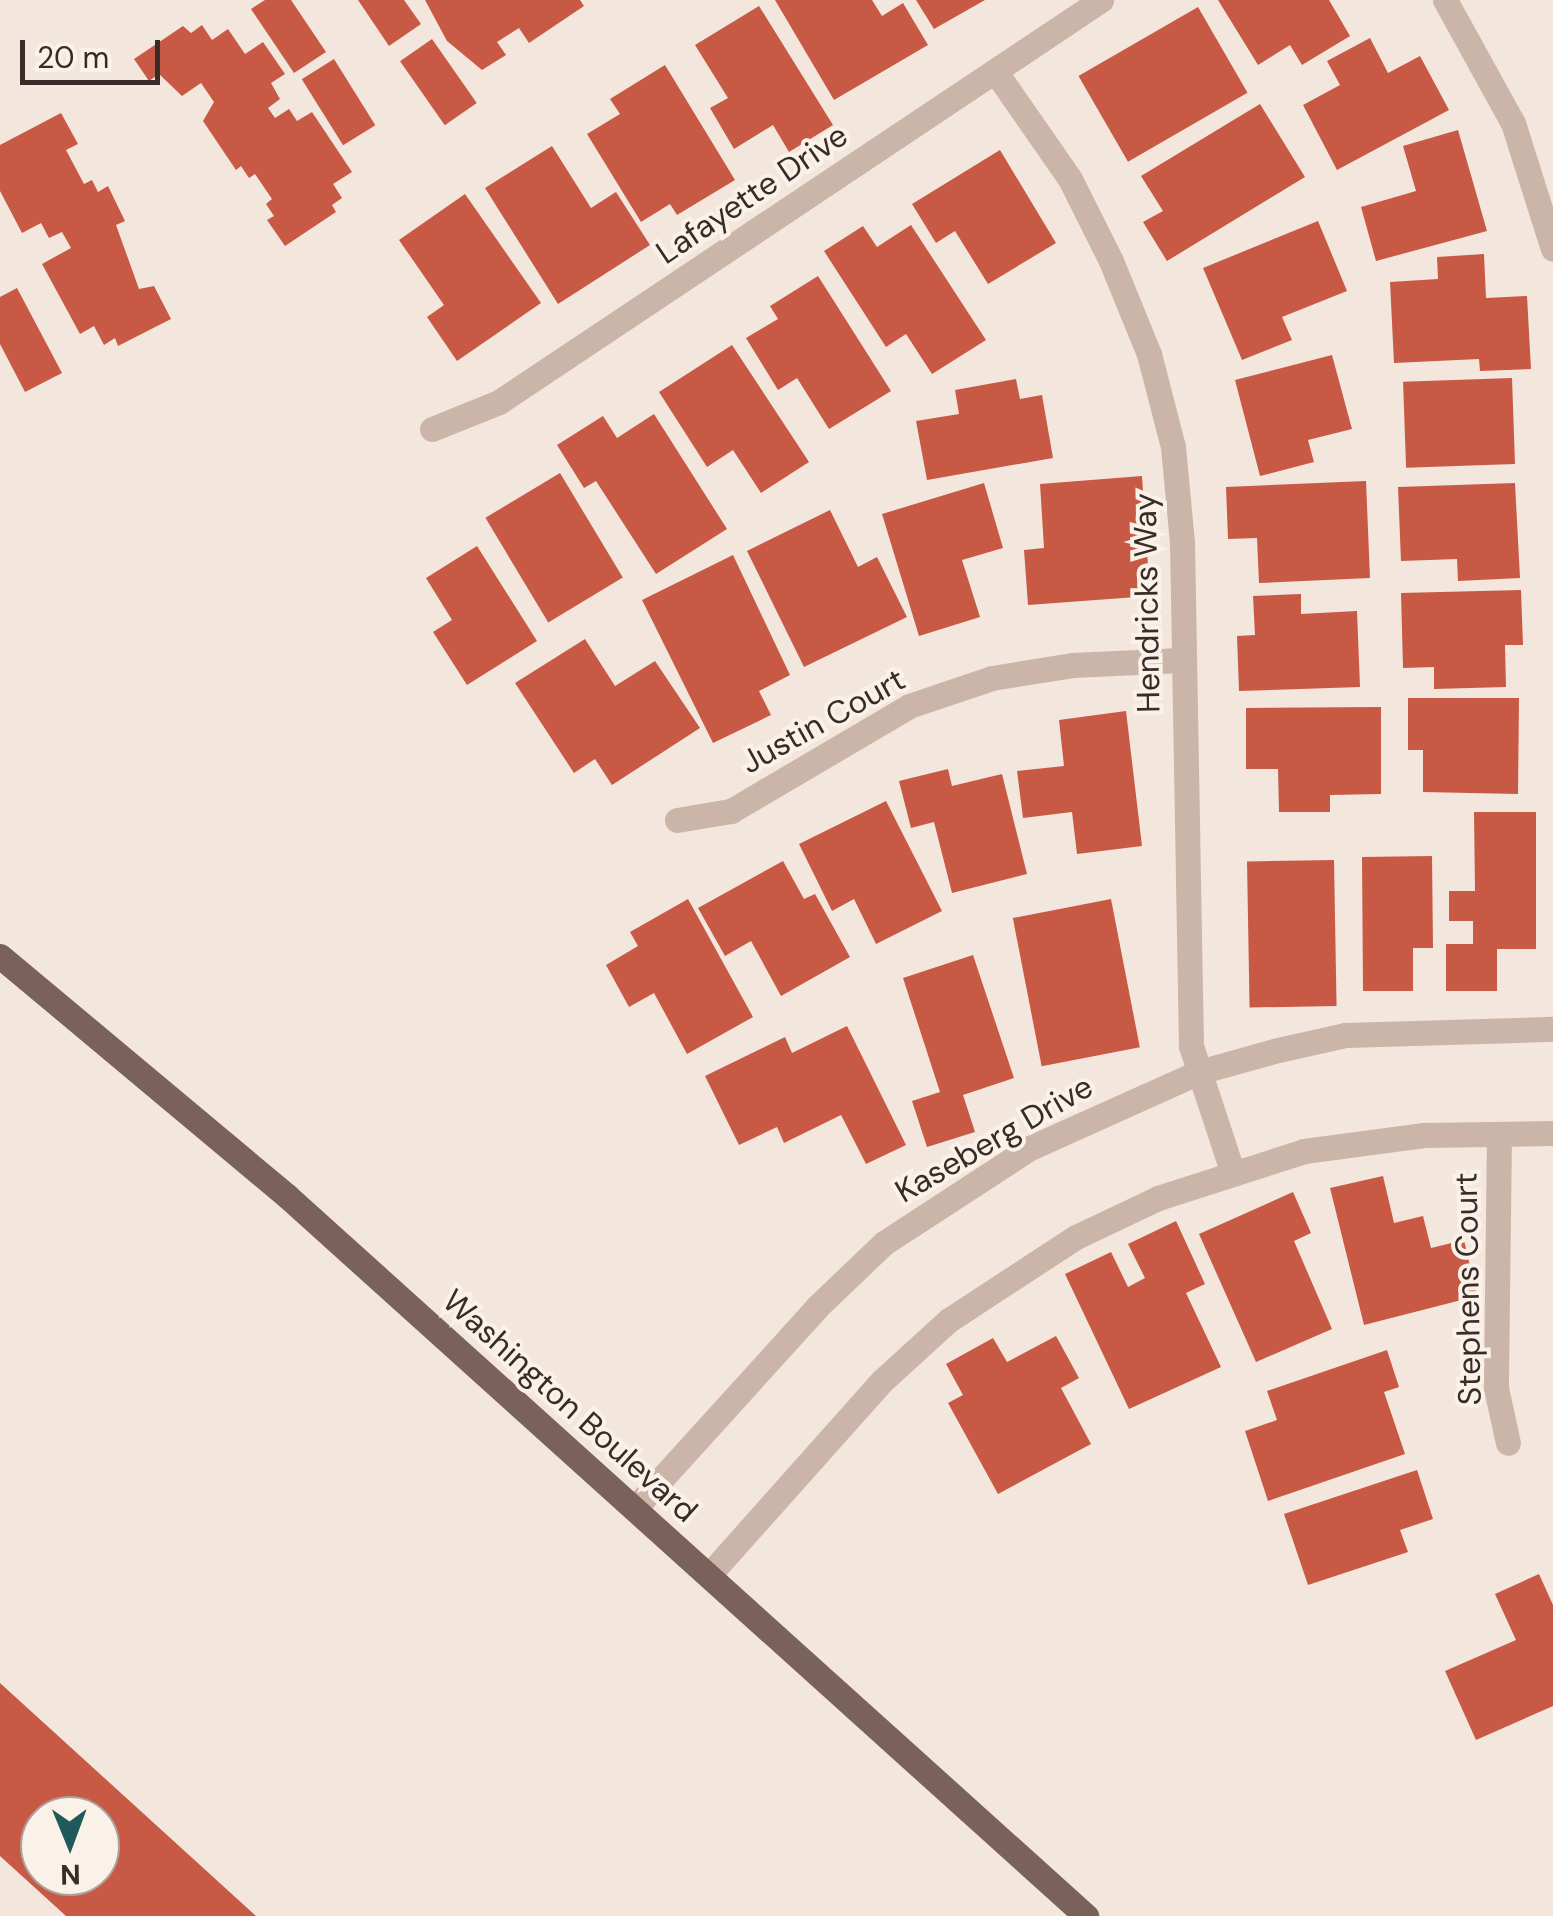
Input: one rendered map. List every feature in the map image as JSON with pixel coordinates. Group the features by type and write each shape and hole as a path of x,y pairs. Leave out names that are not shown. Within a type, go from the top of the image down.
{"main road":[{"name":"Washington Boulevard","path":"0,956 287,1196 1086,1916"}],"street":[{"name":"Lafayette Drive","path":"432,429 499,402 1100,0"},
{"path":"1445,0 1513,123 1553,249"},
{"name":"Hendricks Way","path":"995,70 1070,179 1148,354 1174,447 1182,542 1181,660 1191,1046 1232,1171"},
{"name":"Justin Court","path":"677,820 731,810 908,706 992,678 1072,665 1181,660"},
{"name":"Kaseberg Drive","path":"635,1508 804,1322 884,1243 1030,1148 1199,1072 1345,1035 1553,1029"},
{"path":"710,1575 883,1380 949,1320 1076,1237 1232,1171 1362,1140 1553,1132"},
{"name":"Stephens Court","path":"1499,1134 1496,1388 1508,1443"}],"building":[{"path":"265,0 291,0 326,52 294,73 251,9"},
{"path":"358,0 404,0 421,24 389,46"},
{"path":"425,0 580,0 584,6 529,43 519,28 497,42 506,55 482,70 447,41"},
{"path":"775,0 872,0 882,16 903,3 928,45 834,100"},
{"path":"916,0 985,0 934,29"},
{"path":"1218,0 1329,0 1350,36 1302,65 1290,45 1258,65"},
{"path":"759,6 833,125 789,152 773,125 734,149 710,108 728,98 695,45"},
{"path":"1198,7 1248,93 1128,162 1078,76"},
{"path":"202,25 212,40 228,29 245,54 263,42 285,74 271,83 280,99 268,108 275,118 289,109 297,121 312,112 352,172 333,184 342,198 332,205 336,212 285,246 267,220 274,216 266,204 272,199 255,174 249,178 241,166 236,170 203,121 214,102 201,83 182,96 159,74 149,81 134,59 183,26 191,33"},
{"path":"1370,38 1388,73 1420,56 1449,110 1337,170 1303,105 1340,85 1327,61"},
{"path":"432,39 477,103 445,125 400,61"},
{"path":"334,59 375,125 343,145 302,79"},
{"path":"665,65 735,180 677,215 670,204 641,222 587,134 620,114 610,99"},
{"path":"1260,104 1305,177 1167,261 1143,222 1163,211 1141,176"},
{"path":"61,113 78,144 66,150 84,184 92,180 98,192 108,186 125,221 116,225 139,289 154,286 171,319 118,346 115,338 104,345 94,326 80,334 42,264 71,248 62,232 49,238 41,223 22,233 0,191 0,145"},
{"path":"1458,130 1487,231 1376,261 1361,207 1416,191 1403,146"},
{"path":"552,146 591,208 616,192 650,245 558,304 485,188"},
{"path":"1000,150 1056,243 988,284 955,231 936,243 912,204"},
{"path":"465,194 541,303 457,361 427,317 444,305 399,240"},
{"path":"1318,221 1347,291 1282,317 1292,340 1242,360 1203,268"},
{"path":"911,225 986,340 932,374 906,334 886,347 824,251 863,226 877,247"},
{"path":"1484,254 1486,298 1527,296 1531,369 1480,371 1479,359 1394,363 1390,282 1438,279 1437,257"},
{"path":"818,276 891,391 829,429 797,378 778,390 746,338 778,319 770,306"},
{"path":"17,288 62,373 25,392 0,344 0,297"},
{"path":"732,345 809,462 761,493 733,450 707,467 659,392"},
{"path":"1332,355 1352,429 1308,440 1314,462 1260,476 1235,380"},
{"path":"1512,378 1515,464 1406,468 1403,382"},
{"path":"1016,379 1020,399 1042,395 1053,458 927,480 916,421 959,414 955,390"},
{"path":"654,414 727,529 656,574 596,481 584,488 557,445 603,416 617,438"},
{"path":"560,473 623,578 548,622 485,518"},
{"path":"1142,476 1150,596 1028,605 1024,550 1044,548 1040,484"},
{"path":"1366,481 1370,578 1259,583 1257,538 1228,539 1226,487"},
{"path":"984,483 1003,548 962,560 980,617 919,636 882,514"},
{"path":"1515,483 1520,578 1458,581 1457,559 1401,561 1398,487"},
{"path":"830,510 858,567 877,557 907,617 804,667 747,551"},
{"path":"477,546 537,641 467,685 433,632 452,620 426,578"},
{"path":"733,555 790,675 759,691 771,715 713,743 642,600"},
{"path":"1521,590 1523,645 1505,645 1506,687 1434,689 1434,667 1403,668 1401,593"},
{"path":"1301,594 1301,614 1357,611 1360,687 1239,691 1237,636 1255,635 1253,596"},
{"path":"585,639 615,686 655,661 700,728 612,785 595,759 574,773 515,683"},
{"path":"1408,698 1519,698 1518,794 1423,792 1423,750 1408,750"},
{"path":"1381,707 1381,794 1330,795 1330,812 1279,812 1278,769 1246,769 1246,708"},
{"path":"1126,711 1142,846 1077,854 1072,812 1023,818 1017,771 1064,766 1059,720"},
{"path":"948,769 952,786 1002,774 1027,874 952,893 934,822 911,828 899,781"},
{"path":"886,801 942,911 876,944 854,899 832,911 799,844"},
{"path":"1474,812 1536,812 1536,949 1497,949 1497,991 1446,991 1446,944 1473,944 1473,921 1449,921 1449,891 1475,891"},
{"path":"1432,856 1433,948 1413,948 1413,991 1363,991 1362,857"},
{"path":"1334,860 1337,1006 1250,1007 1247,862"},
{"path":"783,861 804,899 815,894 850,957 781,996 751,941 725,956 698,908"},
{"path":"688,899 753,1017 687,1054 654,993 629,1007 606,965 638,946 630,932"},
{"path":"1111,899 1140,1047 1042,1066 1013,918"},
{"path":"973,955 1014,1078 963,1095 975,1132 927,1147 912,1101 940,1092 903,978"},
{"path":"847,1026 906,1145 866,1164 841,1115 784,1143 777,1127 739,1145 705,1076 785,1037 792,1053"},
{"path":"1383,1176 1394,1223 1423,1216 1431,1248 1464,1240 1477,1296 1364,1325 1330,1188"},
{"path":"1293,1192 1311,1233 1294,1241 1332,1329 1256,1362 1199,1234"},
{"path":"1176,1221 1205,1284 1186,1293 1221,1367 1129,1409 1065,1274 1111,1252 1128,1287 1145,1278 1128,1244"},
{"path":"1056,1336 1079,1378 1061,1388 1091,1444 998,1494 948,1403 963,1395 946,1364 993,1338 1007,1362"},
{"path":"1387,1350 1399,1387 1384,1392 1405,1454 1268,1501 1245,1431 1277,1420 1267,1391"},
{"path":"1417,1470 1433,1519 1400,1530 1408,1552 1308,1585 1284,1514"},
{"path":"1539,1574 1553,1605 1553,1706 1476,1740 1445,1671 1516,1640 1495,1594"},
{"path":"0,1683 256,1916 66,1916 44,1896 120,1896 120,1796 20,1796 20,1874 0,1856"}]}
